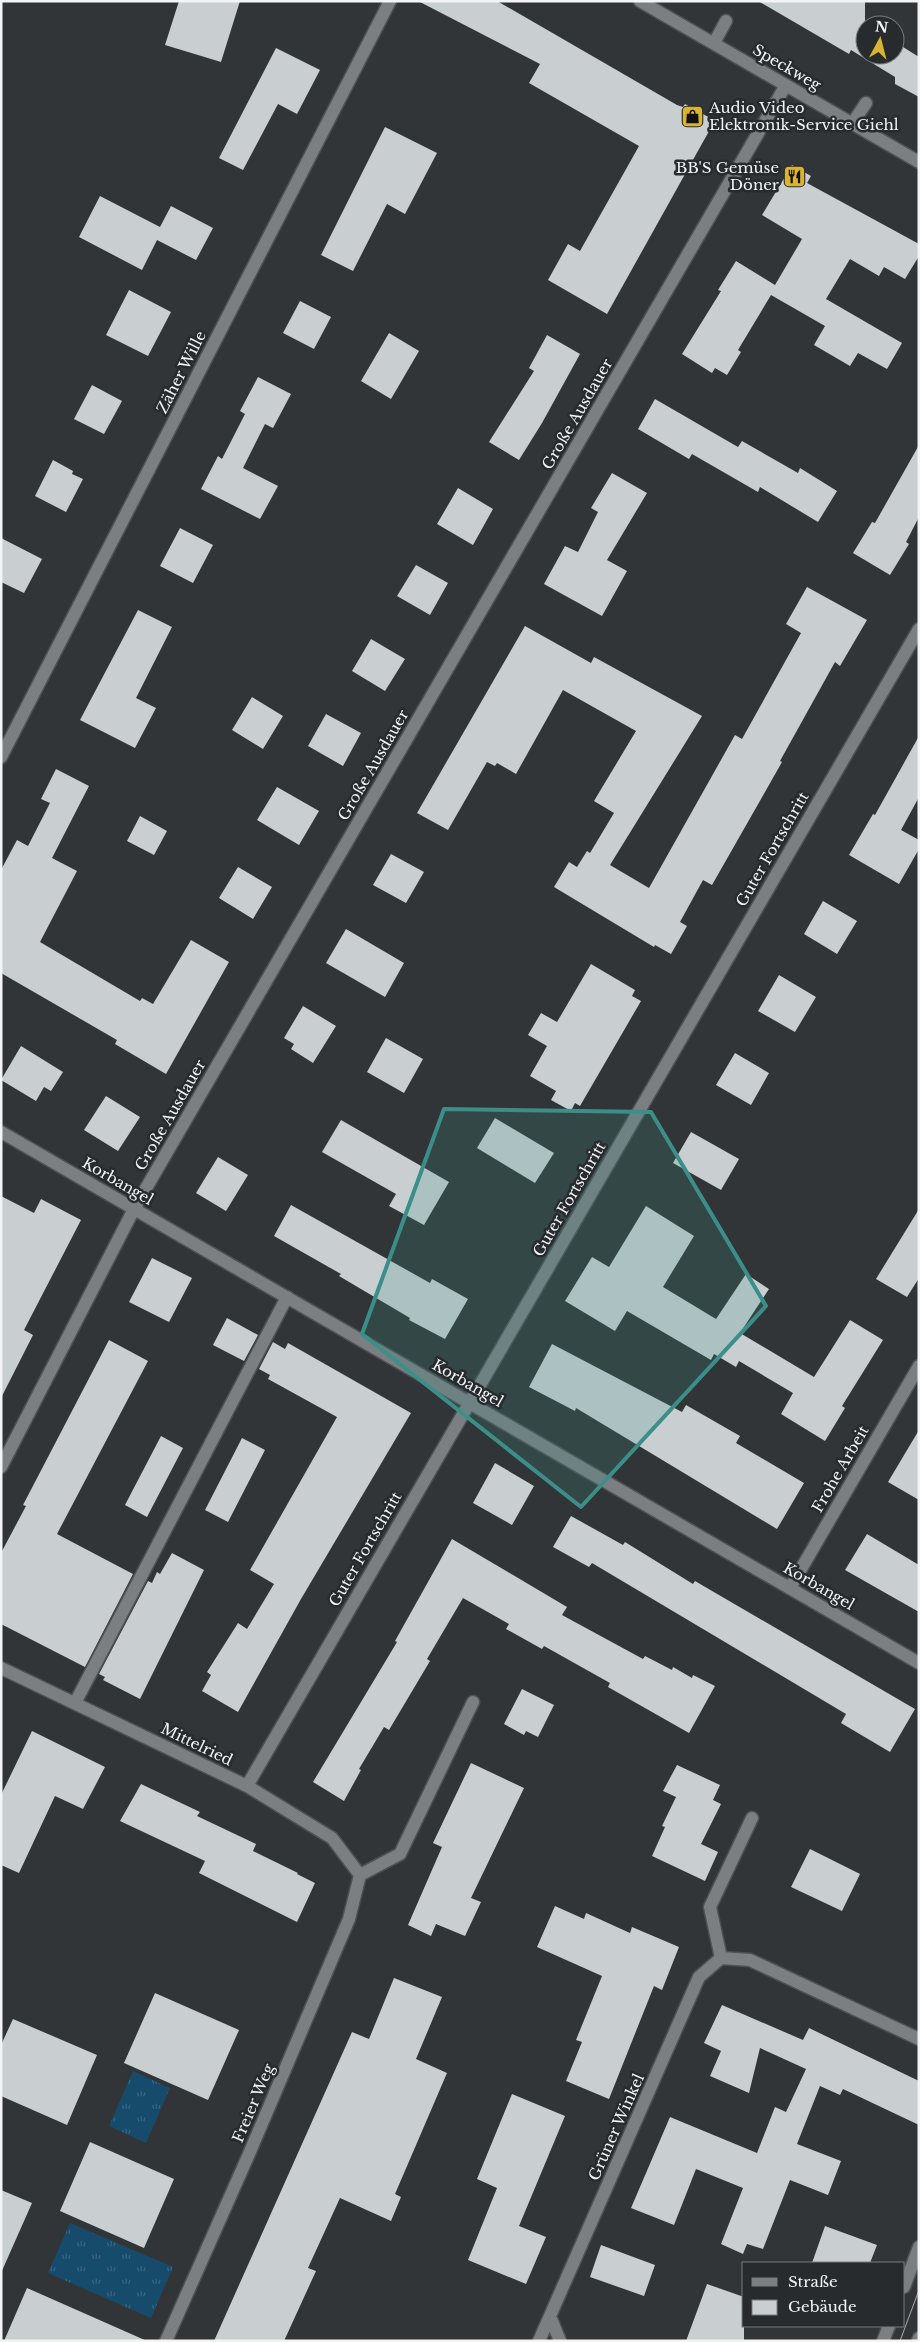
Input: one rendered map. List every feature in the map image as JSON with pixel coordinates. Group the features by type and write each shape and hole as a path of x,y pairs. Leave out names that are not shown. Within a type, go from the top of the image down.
{"street":[{"name":"Zäher Wille","path":"1,757 390,1"},
{"name":"Speckweg","path":"640,1 919,162"},
{"path":"714,44 726,21"},
{"name":"Große Ausdauer","path":"1,1467 134,1209 786,85"},
{"path":"852,124 866,103"},
{"name":"Guter Fortschritt","path":"247,1786 919,629"},
{"name":"Korbangel","path":"1,1132 919,1663"},
{"path":"75,1703 286,1297"},
{"name":"Frohe Arbeit","path":"790,1588 919,1366"},
{"name":"Mittelried","path":"1,1668 247,1786 332,1838 360,1875"},
{"path":"360,1875 400,1854 473,1702"},
{"path":"752,1818 710,1907 721,1958 750,1960 919,2039"},
{"name":"Freier Weg","path":"166,2341 253,2145 349,1919 360,1875"},
{"name":"Grüner Winkel","path":"539,2341 699,1977 721,1958"},
{"path":"905,2284 919,2247"},
{"path":"550,2316 560,2341"},
{"path":"883,2341 889,2327"}],"highlighted area":[{"path":"444,1109 651,1112 766,1306 581,1507 362,1334"}],"green space":[{"path":"133,2071 170,2088 146,2143 109,2126"},
{"path":"70,2223 173,2267 151,2318 48,2273"}],"building":[{"path":"179,1 240,1 221,62 165,45"},
{"path":"418,1 497,1 677,105 683,107 685,104 710,118 708,121 713,124 607,314 548,280 568,244 580,251 639,146 529,83 540,64"},
{"path":"758,1 865,1 865,15 855,15 855,52 851,50 849,54"},
{"path":"276,48 320,70 297,114 278,104 243,170 219,158"},
{"path":"905,48 919,57 919,97 895,84 895,77 875,65 905,65"},
{"path":"385,127 437,153 405,214 387,204 353,271 321,255"},
{"path":"792,165 811,176 807,183 919,244 919,256 905,279 884,267 879,276 850,259 826,299 902,343 887,369 858,353 850,366 814,345 825,326 771,295 738,350 741,352 727,375 715,368 712,373 682,354 721,291 718,290 736,261 775,285 802,239 762,215"},
{"path":"100,196 160,227 171,206 213,228 196,260 157,240 142,270 79,237"},
{"path":"129,290 171,312 148,356 106,335"},
{"path":"300,301 331,317 314,349 283,333"},
{"path":"389,333 419,351 391,399 361,381"},
{"path":"547,335 580,354 519,460 489,442 534,371 529,368"},
{"path":"258,377 291,394 273,428 265,424 243,468 278,486 260,519 201,489 218,456 222,459 245,414 240,411"},
{"path":"92,385 122,401 104,434 74,419"},
{"path":"655,399 738,447 742,441 798,473 800,468 837,491 818,522 760,487 758,492 692,454 689,459 638,429"},
{"path":"919,445 919,517 906,542 909,544 890,575 853,553 872,522 875,523"},
{"path":"53,460 73,471 72,474 83,479 66,512 35,496"},
{"path":"612,473 647,493 607,560 627,571 602,616 544,584 565,546 578,552 598,512 591,508"},
{"path":"458,488 493,509 473,545 437,524"},
{"path":"180,528 213,545 193,583 160,566"},
{"path":"1,538 42,559 24,593 1,582"},
{"path":"416,565 448,583 430,615 397,596"},
{"path":"807,587 867,620 840,666 835,662 780,761 782,762 712,885 703,880 680,922 687,926 671,954 655,945 654,947 554,887 569,862 577,867 587,851 590,853 614,813 594,801 636,731 563,690 516,774 497,763 495,766 487,762 448,830 417,813 525,626 591,663 594,657 702,716 610,865 649,888 735,735 742,739 801,633 786,624"},
{"path":"138,610 172,627 136,698 156,708 135,748 80,720"},
{"path":"371,639 405,659 385,691 352,671"},
{"path":"252,697 283,716 263,749 232,730"},
{"path":"326,714 361,733 343,766 308,746"},
{"path":"919,736 919,797 901,830 919,840 919,849 899,884 849,855 873,814 875,815"},
{"path":"56,769 89,786 52,858 77,871 40,942 140,1001 142,998 153,1004 191,940 229,962 166,1074 115,1044 117,1040 1,973 1,870 17,840 28,846 50,803 41,799"},
{"path":"277,787 319,811 299,845 257,820"},
{"path":"140,816 167,831 154,855 127,841"},
{"path":"391,854 424,872 406,903 373,885"},
{"path":"238,867 272,887 253,919 219,898"},
{"path":"823,901 857,921 837,954 804,934"},
{"path":"346,929 404,963 385,997 326,963"},
{"path":"591,964 635,990 632,996 641,1001 580,1106 575,1103 571,1111 551,1100 556,1091 530,1076 547,1046 528,1035 541,1013 557,1022"},
{"path":"779,975 816,997 795,1032 758,1011"},
{"path":"303,1006 336,1026 313,1063 291,1049 294,1044 284,1038"},
{"path":"386,1038 423,1059 404,1093 367,1072"},
{"path":"21,1046 63,1072 51,1091 44,1087 36,1101 1,1080"},
{"path":"735,1053 769,1073 751,1105 716,1085"},
{"path":"106,1096 140,1117 118,1151 84,1130"},
{"path":"495,1118 554,1153 535,1183 477,1148"},
{"path":"341,1120 449,1182 424,1225 389,1206 396,1194 322,1152"},
{"path":"691,1132 739,1159 721,1190 673,1163"},
{"path":"218,1157 248,1175 226,1211 196,1193"},
{"path":"1,1196 34,1213 41,1199 81,1220 24,1330 33,1335 1,1398"},
{"path":"291,1205 430,1283 432,1279 468,1299 445,1339 409,1320 410,1318 339,1276 341,1274 274,1236"},
{"path":"646,1206 694,1236 663,1287 716,1319 746,1274 769,1289 740,1333 814,1377 850,1320 883,1340 842,1406 845,1408 825,1441 781,1414 793,1393 739,1361 736,1367 714,1354 711,1360 627,1311 615,1331 565,1301 592,1257 609,1267"},
{"path":"919,1209 919,1278 907,1297 876,1279"},
{"path":"152,1258 192,1278 169,1322 129,1302"},
{"path":"227,1318 258,1335 244,1361 213,1345"},
{"path":"109,1340 148,1361 57,1534 133,1574 85,1667 1,1624 1,1553 26,1506 23,1505"},
{"path":"273,1342 285,1349 288,1343 411,1413 301,1599 238,1712 202,1691 211,1675 207,1672 238,1623 247,1629 274,1584 250,1570 337,1417 268,1379 270,1375 259,1369"},
{"path":"552,1344 682,1412 686,1405 740,1436 736,1443 804,1483 777,1529 576,1408 575,1411 529,1387"},
{"path":"919,1430 919,1500 888,1482"},
{"path":"161,1436 183,1448 147,1517 125,1505"},
{"path":"242,1438 265,1450 228,1522 205,1510"},
{"path":"495,1463 534,1486 512,1525 473,1503"},
{"path":"571,1516 623,1545 625,1542 693,1584 695,1581 915,1709 890,1752 841,1723 846,1714 592,1563 589,1567 553,1547"},
{"path":"867,1534 919,1565 919,1612 845,1570"},
{"path":"452,1539 567,1607 562,1615 643,1659 645,1656 672,1670 673,1667 692,1678 693,1675 715,1686 689,1733 608,1687 610,1683 544,1646 542,1649 506,1629 509,1624 463,1598 427,1659 430,1661 389,1730 384,1727 359,1769 361,1770 344,1801 313,1782 397,1642 395,1641"},
{"path":"172,1553 204,1570 140,1699 103,1680 105,1677 99,1674 148,1581 152,1583 157,1572 160,1574"},
{"path":"522,1689 554,1705 538,1737 526,1731 524,1735 504,1724"},
{"path":"32,1731 105,1767 83,1809 55,1796 19,1873 1,1865 1,1795"},
{"path":"471,1763 524,1788 471,1898 481,1902 465,1936 436,1924 431,1936 408,1925 442,1847 433,1843"},
{"path":"677,1765 720,1785 713,1800 721,1804 701,1844 718,1852 705,1881 652,1856 665,1827 662,1826 676,1797 663,1791"},
{"path":"141,1784 200,1812 197,1816 256,1844 253,1851 315,1883 297,1922 199,1873 205,1861 120,1821"},
{"path":"810,1849 860,1874 842,1911 791,1887"},
{"path":"555,1906 584,1919 586,1913 630,1933 632,1927 679,1947 662,1990 654,1986 609,2099 566,2081 582,2042 576,2040 602,1976 537,1947"},
{"path":"394,1978 442,1997 416,2059 447,2073 395,2194 401,2197 391,2221 340,2198 308,2268 316,2271 284,2341 214,2341 352,2032 369,2039"},
{"path":"155,1993 239,2030 208,2100 124,2063"},
{"path":"722,2005 803,2040 809,2028 919,2081 919,2125 843,2089 840,2095 820,2086 797,2144 841,2161 828,2195 790,2180 763,2249 747,2244 743,2254 721,2244 743,2188 696,2169 674,2225 631,2208 670,2117 757,2153 775,2107 786,2112 806,2069 760,2048 749,2093 710,2076 721,2051 704,2043"},
{"path":"13,2019 97,2055 67,2125 1,2096 1,2045"},
{"path":"512,2094 565,2116 519,2226 546,2237 526,2284 468,2260 497,2188 477,2179"},
{"path":"90,2142 174,2179 144,2248 60,2211"},
{"path":"1,2190 32,2203 1,2273"},
{"path":"825,2226 877,2245 870,2262 812,2262"},
{"path":"601,2245 655,2265 644,2296 590,2277"},
{"path":"707,2284 742,2296 744,2341 686,2341"},
{"path":"27,2288 147,2341 4,2341"}],"tram line":[{"path":"900,2341 919,2290"}],"place":[{"name":"Audio Video Elektronik-Service Giehl","path":"693,116"},
{"name":"BB'S Gemüse Döner","path":"795,176"}]}
